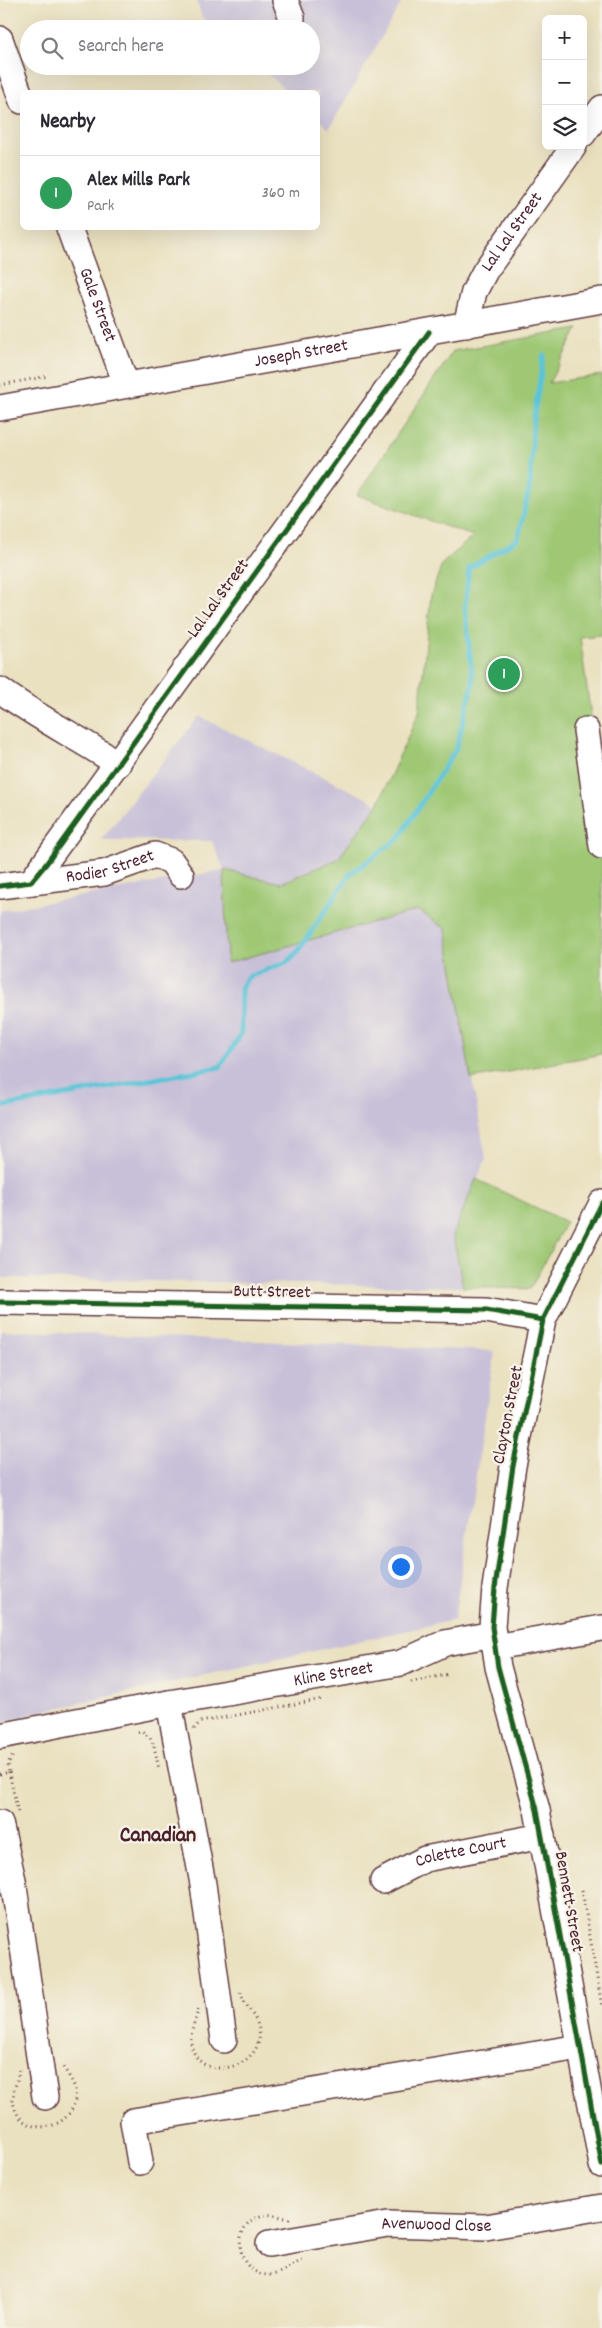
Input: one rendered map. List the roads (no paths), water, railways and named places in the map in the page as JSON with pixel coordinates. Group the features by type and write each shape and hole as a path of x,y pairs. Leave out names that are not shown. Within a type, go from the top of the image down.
{"street":[{"path":"0,39 20,95"},
{"path":"587,129 602,108"},
{"name":"Lal Lal Street","path":"466,325 472,296 485,271 571,150"},
{"name":"Gale Street","path":"69,230 126,384"},
{"name":"Joseph Street","path":"0,408 602,300"},
{"name":"Lal Lal Street","path":"31,882 429,332"},
{"path":"0,690 43,720 85,742 118,764"},
{"path":"586,730 602,846"},
{"name":"Rodier Street","path":"0,886 109,872 144,858 155,856 172,861 181,875"},
{"name":"Clayton Street","path":"494,1640 495,1588 512,1466 542,1320 602,1203"},
{"name":"Butt Street","path":"0,1302 486,1310 542,1320"},
{"name":"Kline Street","path":"0,1736 168,1703 401,1663 445,1642 494,1640 602,1628"},
{"name":"Bennett Street","path":"494,1640 503,1686 530,1780 542,1836 601,2155"},
{"path":"168,1703 203,1884 224,2040"},
{"path":"0,1824 13,1880 45,2097"},
{"name":"Colette Court","path":"383,1881 411,1865 430,1858 542,1836"},
{"path":"140,2162 133,2121 580,2047"},
{"name":"Avenwood Close","path":"269,2244 388,2224 486,2228 602,2207"}],"waterway":[{"path":"0,1107 220,1067 241,1034 241,988 248,977 289,961 297,953 350,874 399,838 456,749 473,683 465,607 469,568 518,539 530,485 533,421 544,355"}],"place":[{"name":"Alex Mills Park","path":"504,674"}],"district":[{"name":"Canadian","path":"158,1836"}]}
